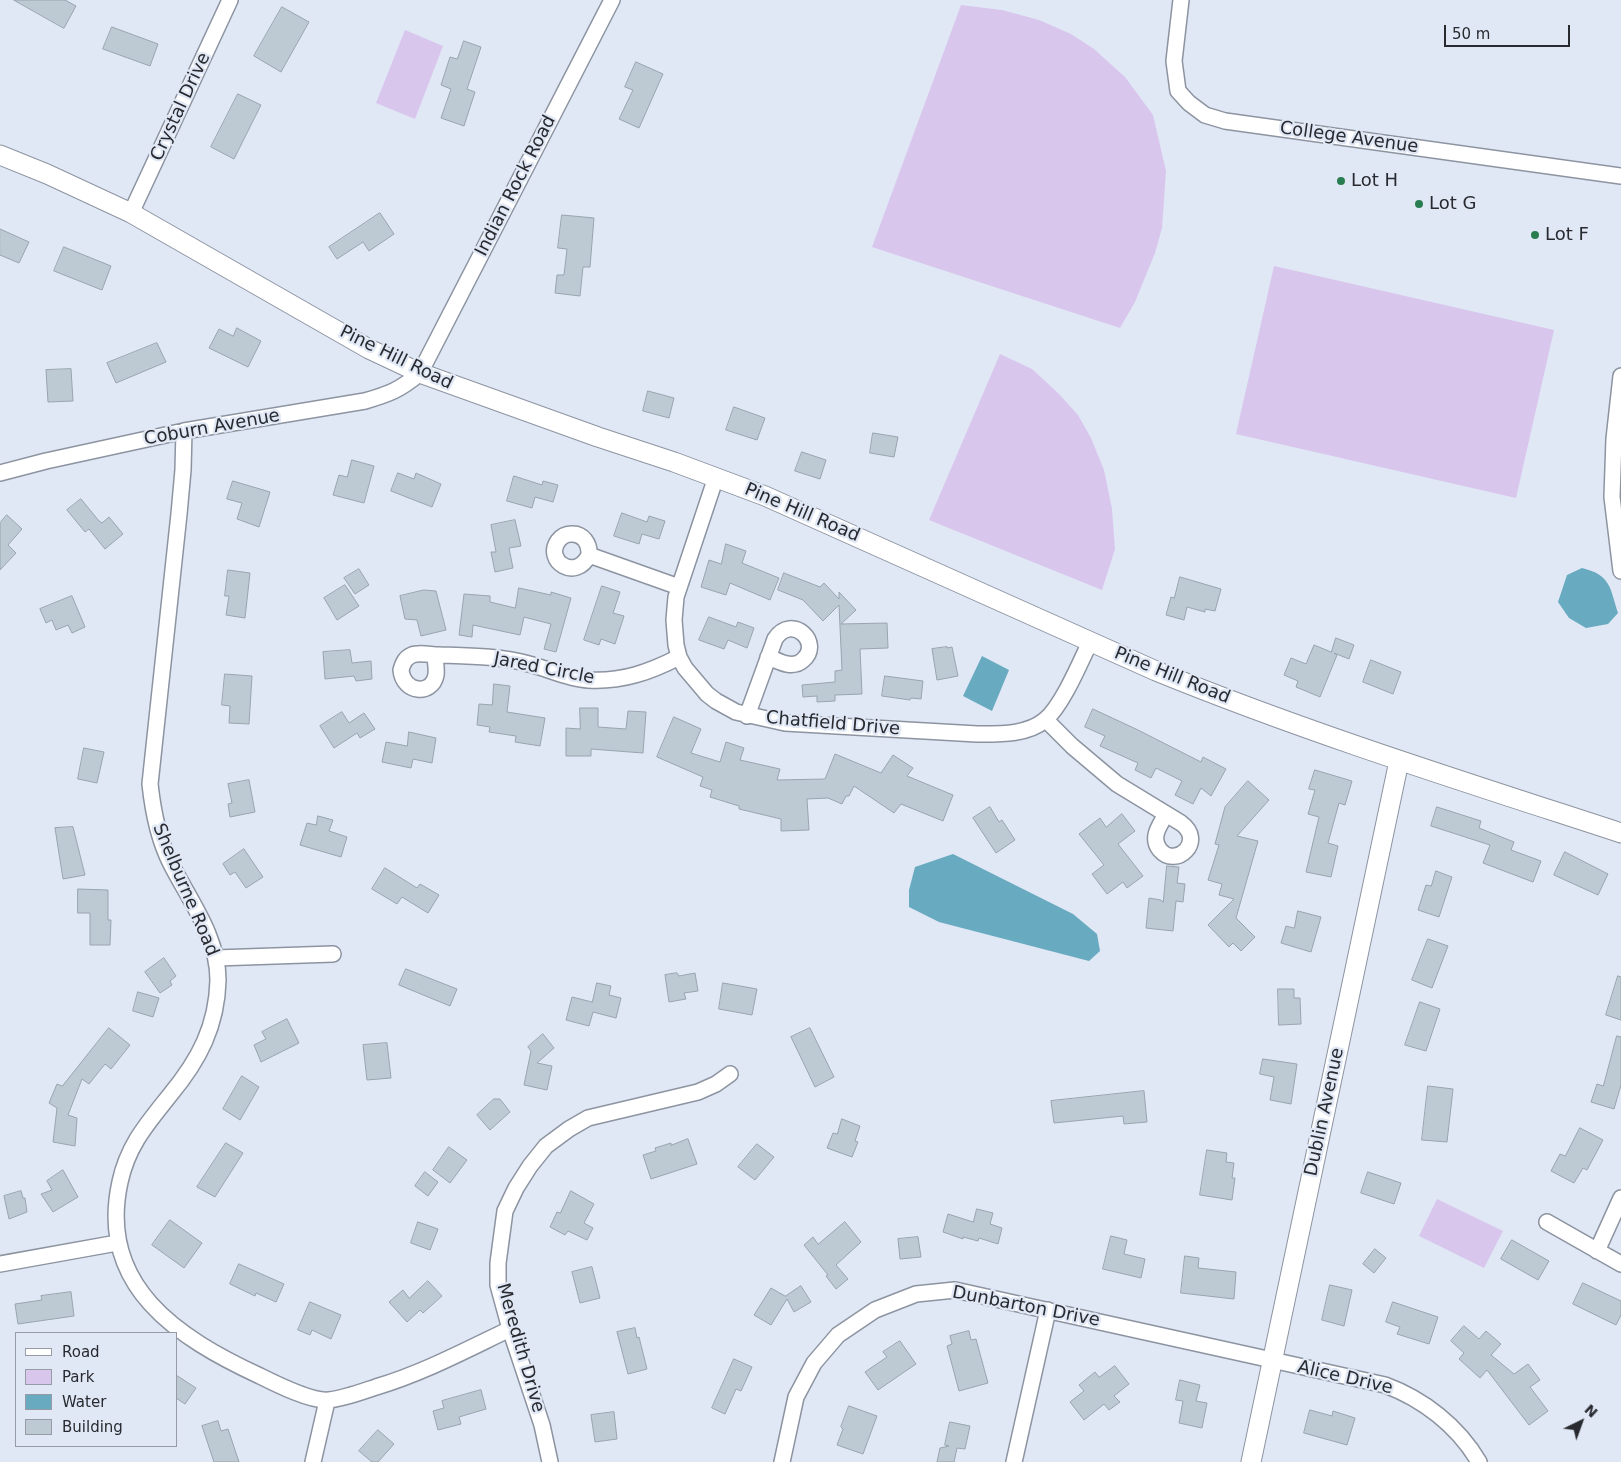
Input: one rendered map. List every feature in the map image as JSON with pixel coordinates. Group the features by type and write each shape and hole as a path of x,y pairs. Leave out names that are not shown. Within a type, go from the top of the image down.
{"street":[{"name":"Indian Rock Road","path":"420,373 612,0"},
{"name":"College Avenue","path":"1181,0 1174,61 1178,91 1189,103 1205,115 1225,120 1621,176"},
{"name":"Crystal Drive","path":"131,214 227,1"},
{"name":"Pine Hill Road","path":"0,155 47,174 131,214 369,349 420,373 716,477 791,507 1090,642 1219,697 1399,761 1621,833"},
{"name":"Coburn Avenue","path":"0,473 184,431 365,401 404,387 420,373"},
{"path":"1621,376 1614,439 1612,497 1621,571"},
{"name":"Shelburne Road","path":"184,431 180,514 150,784 152,810 159,835 170,862 201,919 216,958 218,981 212,1026 203,1047 186,1074 135,1141 126,1159 117,1196 115,1224 117,1243 125,1266 141,1293 154,1309 173,1326 198,1343 254,1374 301,1394 326,1401 356,1394 419,1373 510,1329"},
{"name":"Chatfield Drive","path":"716,477 676,597 674,620 679,657 691,677 707,694 726,708 747,716 784,723 977,734 1014,732 1028,729 1046,720 1053,712 1090,642"},
{"path":"589,555 679,587"},
{"name":"Jared Circle","path":"435,655 514,660 586,680 624,678 643,673 679,657"},
{"path":"747,716 768,657"},
{"path":"1046,720 1072,746 1117,784 1166,814"},
{"name":"Dublin Avenue","path":"1251,1462 1399,761"},
{"path":"216,958 333,954"},
{"name":"Meredith Drive","path":"550,1462 542,1425 510,1329 498,1284 498,1263 506,1211 516,1188 546,1146 569,1128 588,1118 698,1092 716,1084 730,1074"},
{"path":"1597,1251 1621,1198"},
{"path":"1547,1222 1621,1264"},
{"path":"0,1264 117,1243"},
{"name":"Dunbarton Drive","path":"782,1462 796,1397 814,1363 838,1336 874,1310 916,1294 955,1290 1272,1361"},
{"path":"1014,1462 1048,1310"},
{"name":"Alice Drive","path":"1272,1361 1385,1385 1412,1397 1448,1424 1468,1446 1479,1462"},
{"path":"313,1462 326,1401"}],"green space":[{"path":"961,5 1002,10 1039,20 1071,34 1094,49 1125,77 1153,115 1166,171 1162,228 1155,253 1135,302 1120,328 872,247"},
{"path":"405,30 443,46 415,119 376,103"},
{"path":"1274,266 1554,330 1516,498 1236,434"},
{"path":"1000,354 1032,369 1078,415 1091,438 1104,470 1112,509 1115,549 1102,590 929,520"},
{"path":"1437,1199 1503,1231 1484,1268 1419,1236"}],"water":[{"path":"1582,568 1599,574 1611,590 1618,613 1608,624 1586,628 1569,618 1558,602 1567,575"},
{"path":"982,656 1009,670 992,711 963,696"},
{"path":"953,854 1073,914 1097,934 1100,951 1089,961 939,922 909,907 909,890 915,867"}],"building":[{"path":"14,0 65,0 76,6 64,28"},
{"path":"282,7 309,22 281,72 254,56"},
{"path":"112,27 158,44 150,66 103,49"},
{"path":"464,41 481,47 467,89 475,92 464,126 441,118 451,89 441,85 450,57 457,59"},
{"path":"636,62 663,74 639,128 619,119 633,90 625,87"},
{"path":"238,94 261,105 234,159 211,147"},
{"path":"380,213 394,234 369,251 363,242 337,259 329,247"},
{"path":"562,215 594,218 590,267 583,267 580,296 555,293 557,275 564,275 567,249 558,248"},
{"path":"0,229 29,242 19,263 0,255"},
{"path":"64,247 111,266 102,290 54,271"},
{"path":"237,328 261,341 248,367 209,348 219,329 233,336"},
{"path":"157,343 166,362 116,383 107,363"},
{"path":"71,369 73,401 48,402 46,370"},
{"path":"648,391 674,398 669,418 643,411"},
{"path":"734,407 765,418 757,440 726,430"},
{"path":"873,433 898,437 894,457 870,453"},
{"path":"802,452 826,460 820,479 795,471"},
{"path":"352,460 374,466 364,503 333,495 339,475 347,477"},
{"path":"398,473 414,479 416,473 441,484 432,507 391,491"},
{"path":"514,476 542,485 543,481 558,485 553,502 535,497 532,508 507,501"},
{"path":"233,481 270,492 259,527 237,519 242,503 227,499"},
{"path":"81,499 99,521 102,523 109,517 123,534 105,549 89,529 85,532 67,510"},
{"path":"622,513 647,522 649,516 665,521 659,539 642,534 639,544 614,536"},
{"path":"7,515 22,529 8,545 16,553 0,570 0,523"},
{"path":"515,520 521,546 509,548 513,568 495,572 491,552 496,552 491,525"},
{"path":"726,544 746,551 742,563 779,578 770,600 730,583 726,595 701,587 709,560 721,564"},
{"path":"359,569 369,585 355,594 344,578"},
{"path":"228,570 250,573 245,618 226,615 229,596 225,596"},
{"path":"784,573 820,587 824,583 839,599 839,592 856,610 841,624 887,623 888,648 860,649 862,694 835,695 835,701 817,702 817,696 803,697 802,685 835,682 835,671 842,670 839,605 823,621 803,600 778,590"},
{"path":"1180,577 1221,589 1215,611 1205,609 1205,612 1187,607 1184,620 1166,615 1171,597 1174,598"},
{"path":"345,585 359,606 337,620 324,598"},
{"path":"602,586 620,592 613,613 624,616 615,644 601,639 599,645 584,640"},
{"path":"519,588 551,595 551,592 571,598 556,652 544,649 551,624 524,617 520,635 473,625 472,637 459,635 464,594 490,596 490,602 515,608"},
{"path":"424,590 436,591 446,630 421,636 417,620 405,619 400,596"},
{"path":"72,596 85,627 72,633 68,625 56,630 52,620 46,623 40,609"},
{"path":"709,617 736,627 738,622 754,628 747,648 728,640 724,649 699,640"},
{"path":"1336,638 1354,645 1349,659 1334,653 1337,655 1320,697 1296,687 1298,681 1284,675 1291,658 1306,664 1314,645 1331,652"},
{"path":"952,647 958,676 937,680 932,649"},
{"path":"350,650 352,663 371,661 372,679 356,681 354,676 325,679 323,652"},
{"path":"1371,660 1401,672 1393,694 1363,682"},
{"path":"225,674 252,676 249,724 229,723 230,706 222,705"},
{"path":"885,676 923,681 921,699 911,698 910,700 882,696"},
{"path":"494,684 510,686 507,712 545,718 540,746 515,742 516,736 489,732 490,727 477,725 479,704 492,705"},
{"path":"580,708 598,708 598,727 626,729 628,711 646,712 643,753 591,749 591,756 566,756 566,728 580,729"},
{"path":"1093,709 1201,762 1203,757 1226,769 1211,796 1201,788 1193,804 1175,795 1182,781 1156,768 1151,778 1135,770 1138,763 1100,746 1105,736 1085,727"},
{"path":"342,712 349,723 364,713 375,729 360,738 357,733 334,748 320,726"},
{"path":"674,717 701,729 691,753 720,762 726,742 744,748 740,760 780,769 777,780 825,779 835,754 881,773 893,755 913,768 907,776 953,795 943,821 901,804 894,813 854,786 842,804 828,798 807,799 809,830 781,831 781,819 739,809 739,806 710,797 712,790 700,786 703,777 657,757"},
{"path":"409,732 436,738 432,763 413,759 411,768 382,762 386,742 407,746"},
{"path":"84,748 104,752 97,783 78,779"},
{"path":"1315,770 1352,781 1345,805 1339,803 1328,843 1338,846 1331,877 1306,872 1319,817 1308,814 1315,790 1309,789"},
{"path":"249,780 255,812 230,817 228,804 232,803 228,784"},
{"path":"1248,781 1269,800 1237,836 1258,841 1236,918 1255,937 1241,951 1233,943 1229,947 1208,925 1234,899 1219,895 1222,884 1208,880 1219,845 1215,844 1225,807"},
{"path":"990,807 999,822 1002,820 1015,840 996,853 973,818"},
{"path":"1437,807 1481,821 1479,828 1514,842 1511,850 1541,861 1533,882 1483,863 1490,845 1431,826"},
{"path":"1122,814 1135,831 1118,844 1143,876 1127,888 1123,882 1107,894 1092,874 1104,865 1079,834 1100,818 1106,827"},
{"path":"318,816 333,820 329,831 347,837 341,857 300,845 307,823 316,825"},
{"path":"73,827 85,875 63,879 55,828"},
{"path":"244,849 263,877 246,888 235,872 230,875 223,864"},
{"path":"1565,852 1608,874 1598,895 1554,875"},
{"path":"1167,866 1179,867 1177,883 1185,884 1183,902 1176,901 1173,931 1146,928 1149,898 1163,902"},
{"path":"385,868 417,888 420,884 439,895 428,913 402,897 397,904 372,889"},
{"path":"1436,871 1452,877 1439,917 1418,910 1426,885 1431,886"},
{"path":"78,889 108,890 108,920 111,920 110,945 90,945 90,913 78,913"},
{"path":"1298,911 1321,917 1311,952 1281,943 1286,926 1294,928"},
{"path":"1428,939 1448,946 1432,988 1412,980"},
{"path":"164,958 176,976 170,981 172,985 160,993 145,972"},
{"path":"406,969 457,989 450,1006 399,985"},
{"path":"677,973 679,976 695,973 698,991 684,993 686,999 669,1002 665,975"},
{"path":"1618,976 1621,977 1621,1020 1606,1015"},
{"path":"597,983 611,986 609,995 621,998 616,1018 593,1012 589,1026 566,1020 572,997 592,1002"},
{"path":"723,983 757,989 752,1015 719,1009"},
{"path":"1278,989 1294,989 1294,998 1300,998 1301,1024 1279,1025"},
{"path":"138,992 159,998 153,1017 133,1011"},
{"path":"1420,1002 1440,1009 1426,1051 1405,1045"},
{"path":"287,1019 299,1043 261,1062 254,1045 266,1039 262,1032"},
{"path":"109,1028 130,1045 111,1069 105,1064 89,1084 82,1079 68,1115 77,1118 75,1146 53,1142 57,1108 49,1103 57,1084 62,1086"},
{"path":"810,1028 834,1077 815,1087 791,1037"},
{"path":"543,1034 554,1048 537,1063 552,1066 547,1090 524,1085 531,1051 528,1047"},
{"path":"1617,1036 1621,1037 1621,1085 1614,1109 1591,1102 1597,1084 1603,1086"},
{"path":"387,1043 391,1078 367,1080 363,1045"},
{"path":"1263,1059 1297,1064 1291,1104 1270,1100 1274,1077 1260,1074"},
{"path":"242,1076 259,1087 240,1120 223,1109"},
{"path":"1428,1086 1453,1089 1447,1142 1422,1140"},
{"path":"1144,1091 1147,1122 1124,1124 1123,1116 1054,1123 1051,1101"},
{"path":"494,1099 500,1099 510,1112 490,1130 477,1115"},
{"path":"842,1119 860,1126 855,1141 858,1142 852,1157 827,1148 833,1133 837,1134"},
{"path":"1580,1128 1603,1140 1587,1170 1583,1168 1574,1183 1551,1171 1560,1154 1565,1156"},
{"path":"688,1139 697,1164 651,1179 643,1155 656,1151 655,1148"},
{"path":"226,1143 243,1153 215,1197 197,1187"},
{"path":"757,1144 774,1157 755,1180 738,1167"},
{"path":"449,1147 467,1160 450,1183 433,1170"},
{"path":"1207,1150 1227,1153 1226,1162 1234,1163 1232,1178 1235,1178 1232,1200 1200,1195"},
{"path":"63,1170 78,1197 53,1212 41,1194 52,1190 47,1181"},
{"path":"425,1172 438,1182 428,1196 415,1186"},
{"path":"1368,1172 1401,1183 1394,1204 1361,1193"},
{"path":"21,1191 23,1198 25,1198 27,1212 9,1219 4,1196"},
{"path":"571,1191 594,1204 584,1223 593,1228 587,1240 568,1231 565,1235 550,1227 557,1212 560,1213"},
{"path":"977,1209 993,1213 990,1224 1002,1228 998,1244 979,1238 978,1241 963,1237 963,1239 943,1232 948,1214 973,1222"},
{"path":"170,1220 202,1243 184,1268 152,1245"},
{"path":"418,1222 438,1229 430,1250 411,1243"},
{"path":"845,1222 861,1242 836,1265 848,1279 836,1289 826,1276 828,1275 804,1245 813,1237 818,1244"},
{"path":"1111,1236 1127,1240 1124,1254 1145,1259 1141,1278 1103,1269"},
{"path":"918,1237 921,1257 900,1259 898,1239"},
{"path":"1512,1240 1549,1261 1538,1280 1501,1259"},
{"path":"1375,1249 1386,1258 1374,1273 1363,1264"},
{"path":"1185,1256 1199,1258 1198,1268 1236,1272 1234,1299 1181,1293"},
{"path":"239,1264 284,1284 276,1302 256,1293 255,1296 230,1284"},
{"path":"592,1267 600,1298 580,1303 572,1272"},
{"path":"428,1281 442,1296 423,1313 420,1310 407,1322 389,1302 403,1290 409,1298"},
{"path":"1583,1283 1621,1301 1621,1315 1616,1325 1573,1304"},
{"path":"1330,1285 1352,1290 1344,1326 1322,1320"},
{"path":"801,1286 811,1302 794,1312 787,1299 771,1325 754,1315 771,1288 785,1296"},
{"path":"71,1292 74,1316 18,1324 15,1304 42,1300 41,1296"},
{"path":"310,1302 341,1315 331,1339 312,1330 310,1335 298,1330"},
{"path":"1393,1302 1438,1317 1429,1344 1397,1334 1400,1327 1386,1322"},
{"path":"1464,1326 1479,1339 1486,1331 1501,1344 1491,1355 1514,1374 1528,1364 1540,1380 1530,1387 1548,1411 1529,1425 1487,1370 1480,1378 1459,1359 1464,1353 1451,1341"},
{"path":"635,1328 647,1369 628,1374 617,1332"},
{"path":"969,1331 971,1340 976,1339 988,1383 959,1391 947,1346 952,1344 950,1336"},
{"path":"900,1341 916,1364 878,1390 865,1372 887,1357 883,1352"},
{"path":"734,1359 752,1367 741,1391 736,1389 725,1414 712,1408"},
{"path":"1115,1366 1129,1384 1114,1396 1120,1402 1109,1410 1104,1404 1084,1420 1070,1402 1084,1391 1079,1385 1095,1372 1099,1377"},
{"path":"178,1376 196,1388 185,1404 178,1399"},
{"path":"1180,1380 1200,1385 1196,1401 1207,1403 1202,1428 1179,1423 1183,1401 1176,1400"},
{"path":"481,1390 486,1409 459,1417 461,1424 438,1430 433,1411 444,1408 442,1401"},
{"path":"849,1406 877,1416 863,1454 837,1445"},
{"path":"1310,1410 1332,1416 1333,1411 1355,1418 1347,1445 1304,1433"},
{"path":"614,1412 617,1439 595,1442 591,1415"},
{"path":"218,1421 221,1431 228,1429 239,1462 214,1462 202,1426"},
{"path":"950,1422 970,1426 965,1449 957,1448 954,1462 937,1462 940,1448 949,1446 945,1445"},
{"path":"378,1430 394,1444 378,1462 372,1462 359,1451"}],"place":[{"name":"Lot H","path":"1341,181"},
{"name":"Lot G","path":"1419,204"},
{"name":"Lot F","path":"1535,235"}]}
